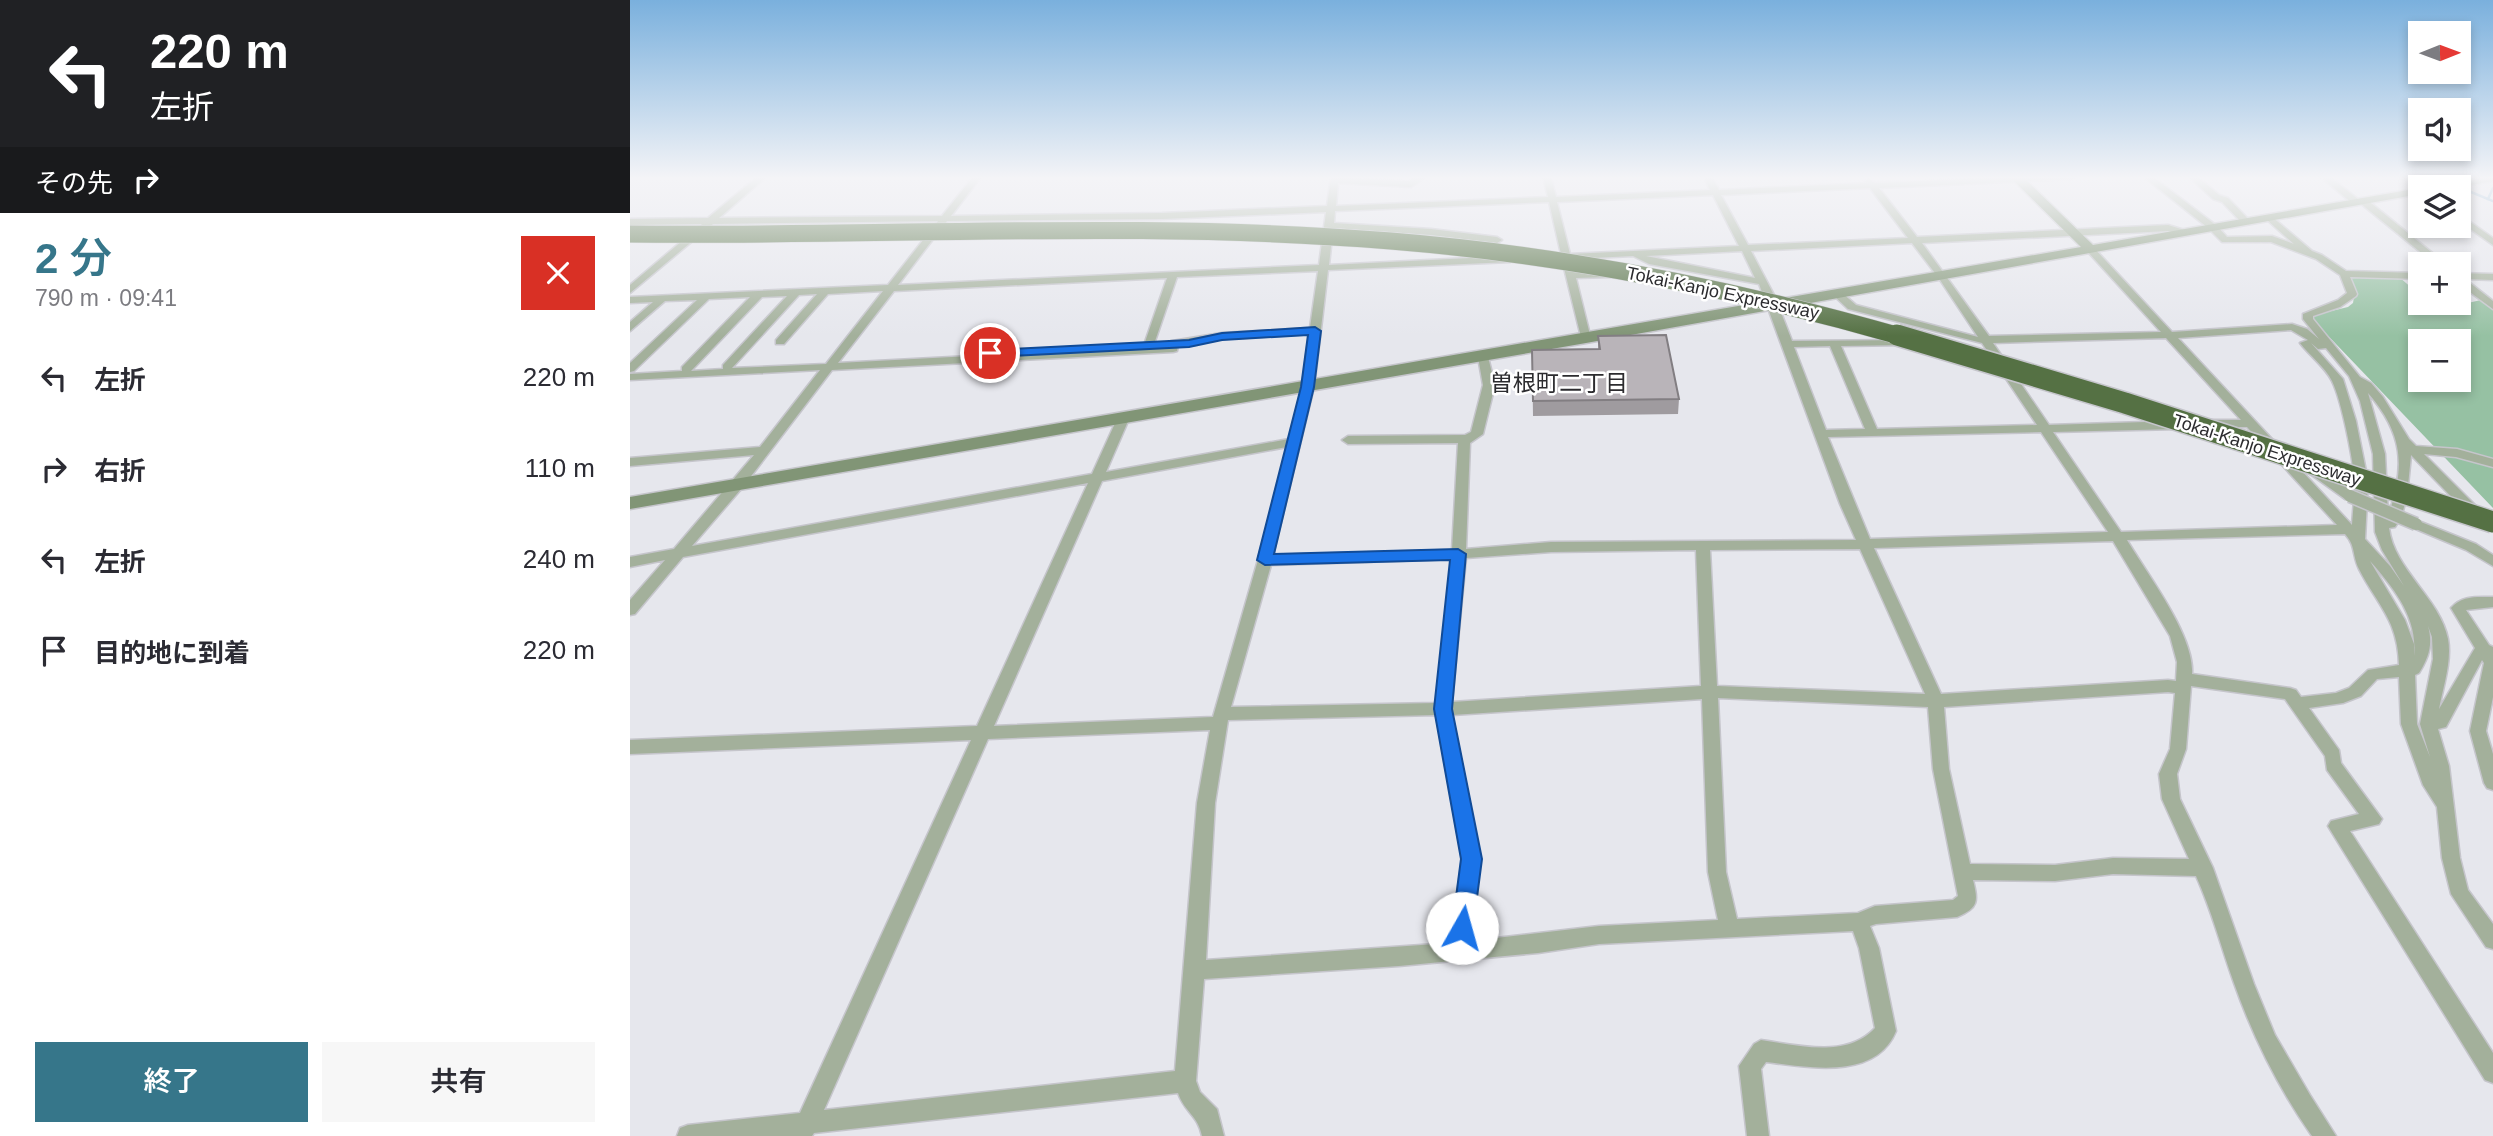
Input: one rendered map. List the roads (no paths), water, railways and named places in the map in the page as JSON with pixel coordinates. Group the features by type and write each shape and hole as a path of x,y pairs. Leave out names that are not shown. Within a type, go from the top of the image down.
{"highway":[{"name":"Tokai-Kanjo Expressway","path":"637,237 1121,230"},
{"name":"Tokai-Kanjo Expressway","path":"1123,230 1225,231 1377,239 1561,261 1708,287 1880,329 2081,390 2493,522"}],"street":[{"path":"630,290 701,230"},
{"path":"630,610 737,485 936,230"},
{"path":"1213,1136 1209,1117 1191,1100 1185,1081 1206,803 1220,719 1265,560 1308,387 1327,230"},
{"path":"1402,230 1497,240"},
{"path":"1560,230 1586,339"},
{"path":"1195,971 1460,951 1599,935 1859,922 1875,915 1957,908 1968,900 1941,769 1936,701 1865,544 1773,306 1736,230"},
{"path":"1907,230 1942,275 2046,428 2118,537 2176,636 2185,662 2178,749 2168,774 2171,799 2204,868 2268,1042 2302,1103 2325,1136"},
{"path":"630,300 2121,230"},
{"path":"2177,230 2186,232"},
{"path":"630,503 1483,357 2199,230"},
{"path":"2214,230 2225,240 2272,239 2310,254 2344,274 2408,276"},
{"path":"2283,230 2335,277 2346,301"},
{"path":"2396,230 2425,252"},
{"path":"2477,230 2493,242"},
{"path":"2074,232 2354,533 2440,637 2441,659 2428,724 2441,765 2451,858 2460,894 2493,940"},
{"path":"630,241 637,237 687,242 1144,236 1326,242"},
{"path":"1634,253 1648,261 1762,282"},
{"path":"1149,345 1173,274"},
{"path":"1570,275 1606,274 1743,302 1757,309"},
{"path":"2298,703 2337,699 2355,692 2373,674 2414,669 2422,656 2423,614 2389,550 2382,524 2379,454 2366,401 2351,372 2308,319 2308,314 2313,311 2346,301 2352,294 2344,274"},
{"path":"2471,278 2493,277"},
{"path":"2471,288 2493,306"},
{"path":"780,342 825,290"},
{"path":"727,367 796,292"},
{"path":"686,369 759,294"},
{"path":"1837,294 1852,307 1976,340 2171,335 2287,327 2303,331 2367,385 2410,446 2493,531"},
{"path":"630,373 707,296"},
{"path":"630,328 663,298"},
{"path":"2287,327 2318,356 2337,379 2362,481 2354,533 2364,566 2398,620 2406,644 2404,671 2409,724 2432,785 2444,803"},
{"path":"630,373 1172,344 1222,336 1315,331"},
{"path":"1788,344 1899,341 1932,351 1940,331"},
{"path":"1834,343 1873,433"},
{"path":"630,373 1163,350 1173,349 1172,344"},
{"path":"1460,951 1471,859 1443,709 1458,554 1461,462 1464,441 1476,434 1485,411 1489,385 1483,357"},
{"path":"804,1130 1123,419"},
{"path":"1821,434 2252,423"},
{"path":"1348,440 1467,439"},
{"path":"2269,440 2350,496 2472,547 2493,561"},
{"path":"630,562 1293,442"},
{"path":"2410,446 2457,453 2493,463"},
{"path":"2382,524 2390,524 2396,518 2410,446"},
{"path":"630,462 761,451"},
{"path":"1265,560 1458,554 1551,547 1865,544 2354,533"},
{"path":"1703,546 1717,872 1730,930"},
{"path":"2493,602 2466,603 2458,608 2487,650 2492,663 2478,731 2493,783"},
{"path":"2428,724 2440,722 2479,652 2487,650"},
{"path":"630,747 1443,709 1708,692 1936,701 2183,684 2290,694 2333,755 2333,765 2373,819 2337,826 2493,1072"},
{"path":"1963,872 2055,873 2113,866 2204,868"},
{"path":"1758,1136 1750,1066 1761,1051 1837,1058 1875,1048 1886,1031 1869,947 1859,922"},
{"path":"688,1136 804,1130 1185,1081"}],"district":[{"name":"曽根町二丁目","path":"1559,383"}]}
